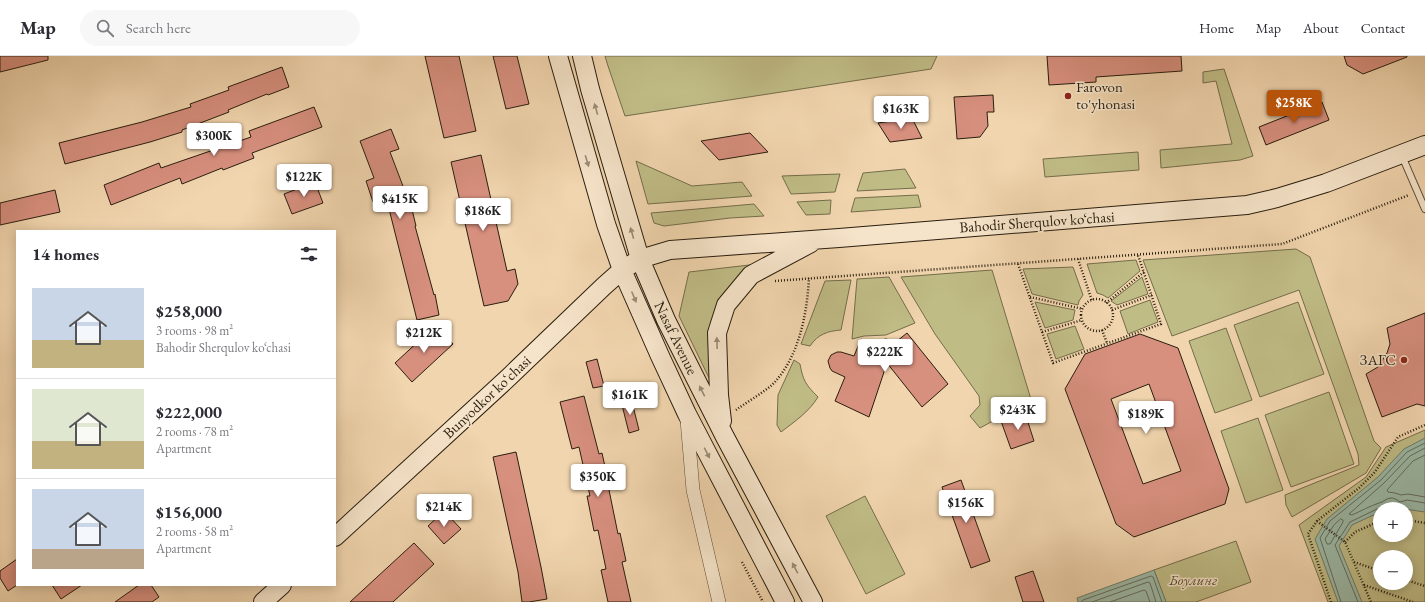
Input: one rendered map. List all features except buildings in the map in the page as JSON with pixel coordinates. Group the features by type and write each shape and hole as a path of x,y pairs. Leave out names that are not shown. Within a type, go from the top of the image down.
{"main road":[{"name":"Nasaf Avenue","path":"558,56 606,224 622,270 687,414 785,602"},
{"name":"Nasaf Avenue","path":"582,56 594,104 640,259 666,320 725,437 813,602"},
{"name":"Bahodir Sherqulov ko‘chasi","path":"640,259 670,250 817,240 1246,205 1277,198 1326,183 1425,145"},
{"path":"725,437 719,395 717,333 726,305 751,275 817,240"},
{"name":"Bunyodkor koʻchasi","path":"336,536 622,270 640,259"},
{"path":"263,602 281,586"}],"street":[{"path":"687,414 693,490 719,602"}],"lane":[{"path":"1402,154 1425,209"}],"path":[{"path":"772,281 1282,244 1418,192"},
{"path":"1018,264 1053,363 1161,324 1138,255"},
{"path":"1078,259 1092,301"},
{"path":"1106,302 1144,272"},
{"path":"736,410 771,385 789,362 802,327 806,308 808,278"},
{"path":"1112,310 1152,295"},
{"path":"1030,297 1083,309"},
{"path":"1100,300 1106,302 1112,310 1113,318 1111,323 1102,330 1094,330 1089,328 1082,320 1083,309 1092,301 1100,300"},
{"path":"1042,332 1082,320"},
{"path":"1102,330 1107,343"},
{"path":"1331,602 1308,534 1317,521 1359,488 1375,472 1398,437 1425,425"},
{"path":"1317,521 1345,542 1371,602"},
{"path":"1413,521 1425,523"},
{"path":"1345,542 1355,532 1373,524"},
{"path":"742,562 763,602"},
{"path":"1353,562 1373,569"},
{"path":"1413,582 1425,586"},
{"path":"1363,585 1413,602"}],"green space":[{"path":"605,56 937,56 931,69 625,116"},
{"path":"1224,69 1253,156 1240,160 1161,168 1160,150 1232,144 1216,81 1203,83 1203,72"},
{"path":"1138,152 1139,170 1045,177 1043,159"},
{"path":"636,161 692,186 742,182 752,196 648,204"},
{"path":"905,169 916,188 857,191 863,173"},
{"path":"840,174 835,192 791,194 782,176"},
{"path":"918,195 921,207 851,212 855,198"},
{"path":"831,200 830,214 806,215 797,202"},
{"path":"754,204 764,216 730,218 664,226 654,223 651,213"},
{"path":"1296,249 1310,257 1374,441 1381,448 1366,473 1292,517 1286,505 1285,495 1359,465 1358,454 1299,290 1172,336 1143,260"},
{"path":"1136,260 1140,271 1108,298 1097,293 1087,264"},
{"path":"758,264 736,282 710,380 679,316 689,272"},
{"path":"1073,267 1083,295 1078,305 1032,294 1023,269"},
{"path":"992,270 1033,406 1002,416 980,428 970,416 980,405 979,396 935,334 901,277"},
{"path":"889,277 915,323 886,335 864,336 852,339 857,279"},
{"path":"1142,277 1148,294 1117,305 1111,301"},
{"path":"851,280 841,330 832,331 820,336 810,346 801,344 825,281"},
{"path":"1150,300 1158,322 1128,334 1120,311"},
{"path":"1035,302 1075,310 1073,320 1045,328"},
{"path":"1298,302 1324,374 1260,397 1234,325"},
{"path":"1075,326 1084,349 1056,359 1047,334"},
{"path":"1226,328 1252,400 1215,413 1189,341"},
{"path":"794,360 800,364 802,375 818,397 806,412 781,432 777,425 778,395"},
{"path":"1329,392 1354,464 1291,487 1265,415"},
{"path":"1258,418 1283,490 1246,503 1221,431"},
{"path":"1425,430 1425,602 1328,602 1299,525 1366,477 1386,447"},
{"path":"865,496 905,574 866,594 826,516"},
{"name":"Боулинг","path":"1236,541 1251,582 1196,602 1166,602 1154,570"}],"water":[{"path":"1425,438 1425,512 1413,510 1413,502 1373,502 1373,515 1352,525 1339,546 1362,602 1338,602 1315,539 1327,519 1378,477 1404,449"},
{"path":"1154,570 1166,602 1078,602 1077,598"}],"place":[{"name":"Farovon to'yhonasi","path":"1068,96"},
{"name":"ЗАГС","path":"1404,360"}]}
